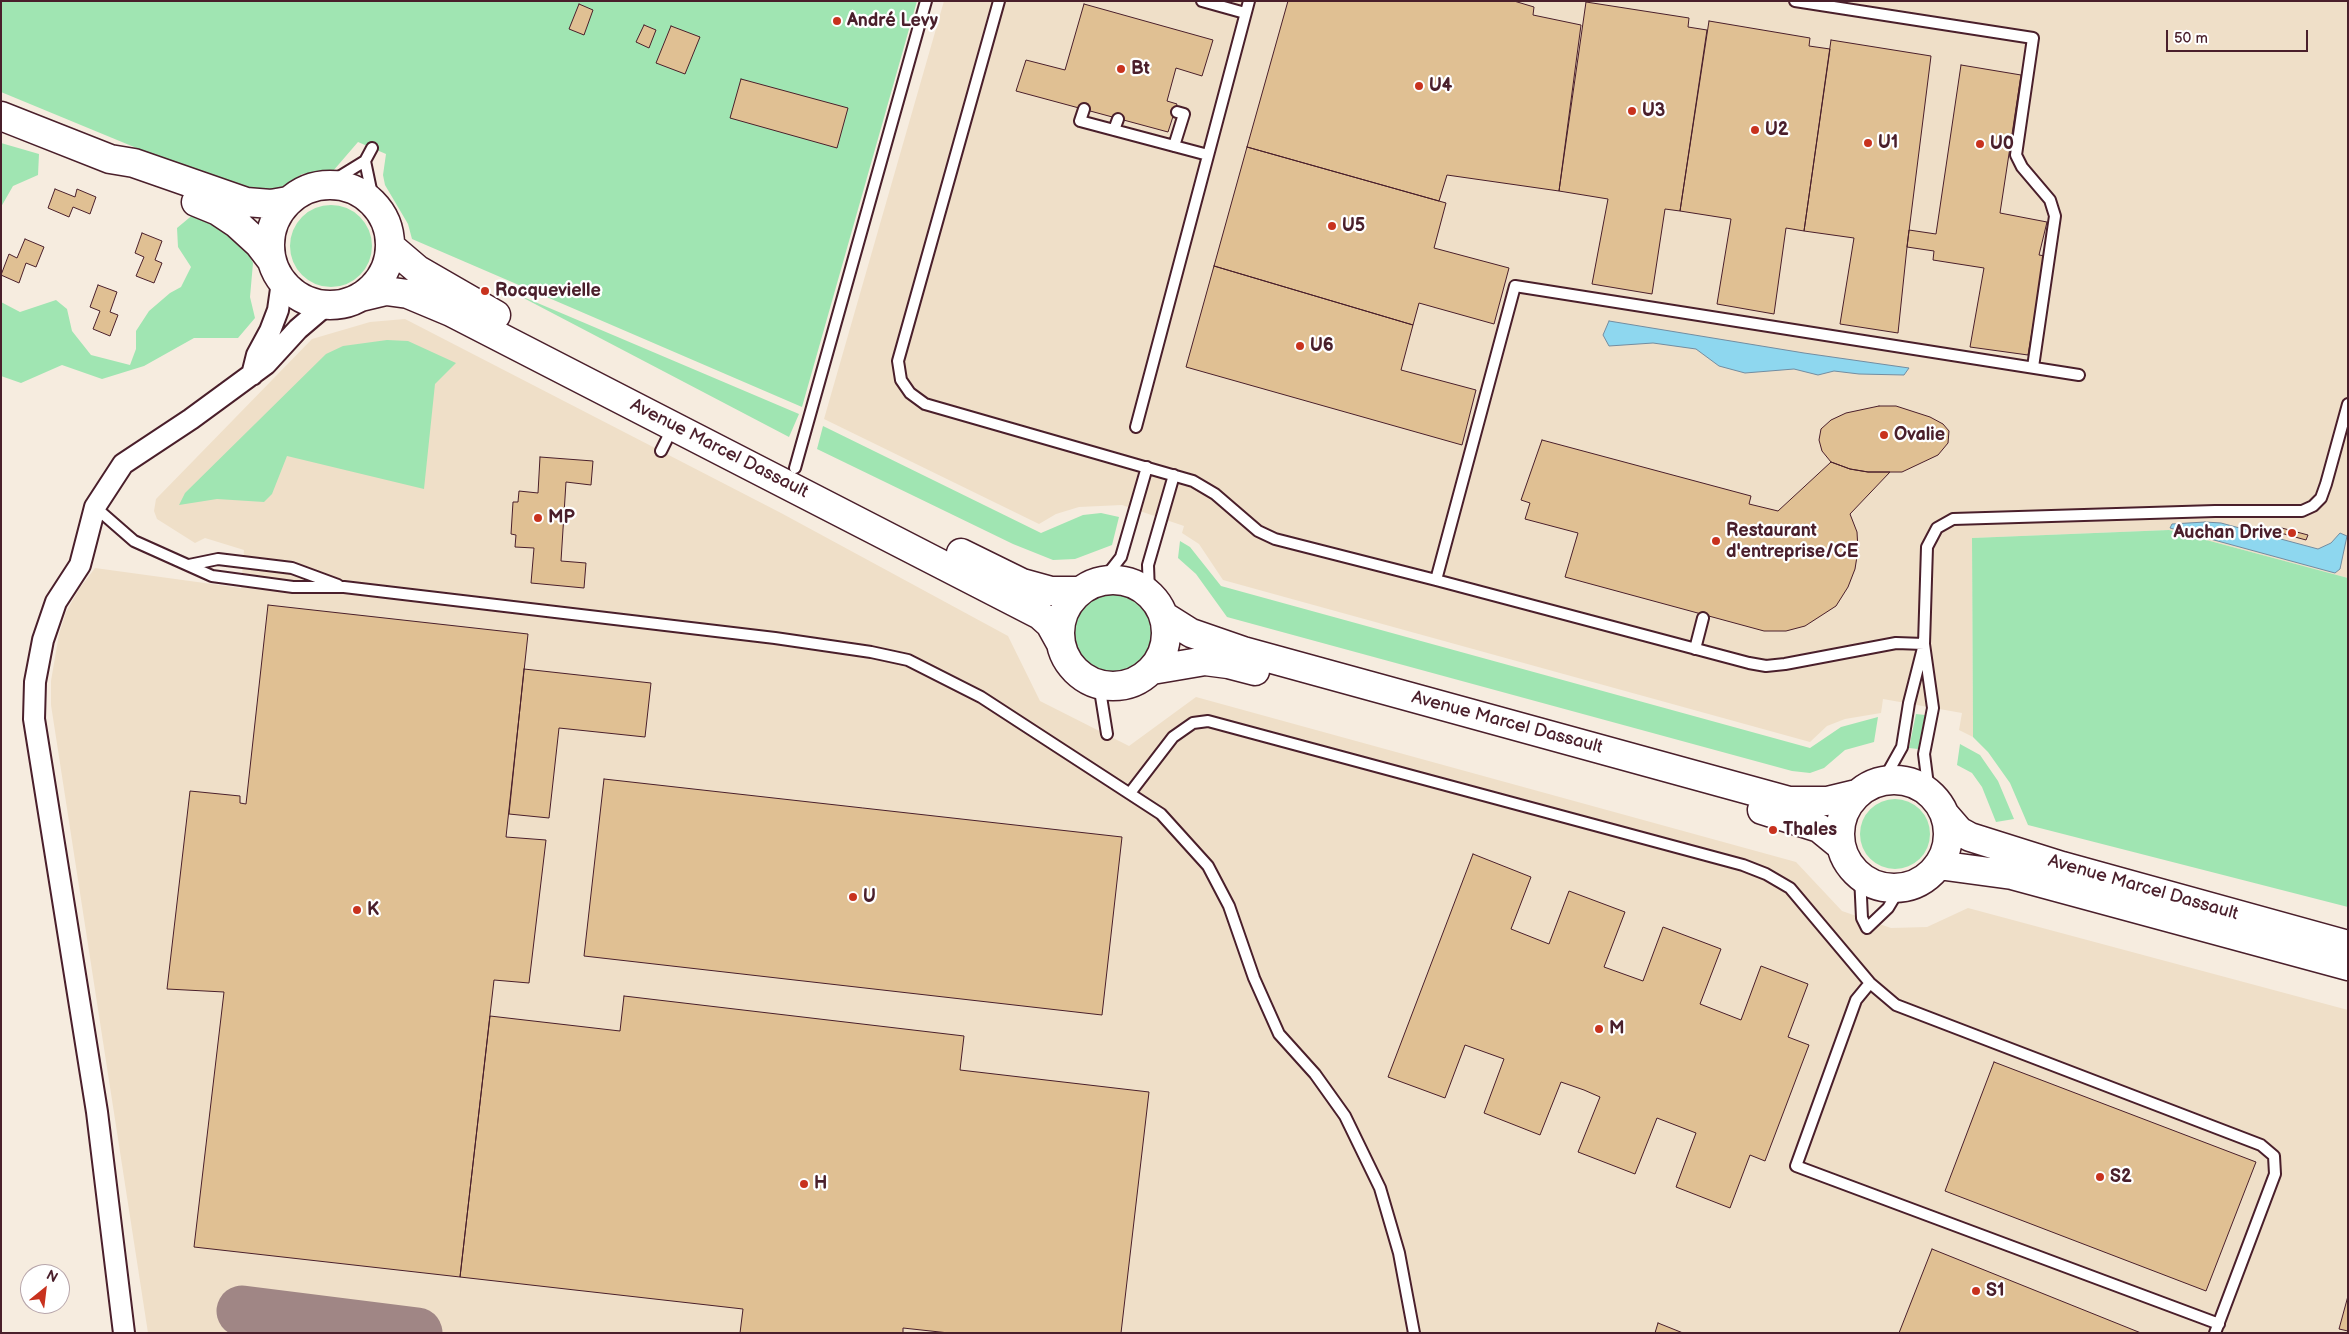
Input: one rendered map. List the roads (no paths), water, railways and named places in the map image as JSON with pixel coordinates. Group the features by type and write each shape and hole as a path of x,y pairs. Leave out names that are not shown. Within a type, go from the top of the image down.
{"main road":[{"path":"1,116 110,159 134,163 246,202 271,204 288,201 312,187 326,185 352,189 374,204 383,216 389,231 391,246 389,262 383,276 373,288 361,297 350,302 325,306 309,302 294,294 248,233 228,217 127,172 110,159"},
{"path":"277,272 270,245 272,229 278,214 288,201"},
{"name":"Avenue Marcel Dassault","path":"391,246 418,270 475,304 1022,583 1051,591 1091,585"},
{"name":"Avenue Marcel Dassault","path":"361,297 386,291 422,298 1040,615 1050,624 1060,642"},
{"path":"1128,582 1149,593 1158,603 1164,616 1167,630 1165,645 1160,658 1152,670 1142,678 1128,684 1114,686 1099,684 1085,678 1065,656 1060,642 1063,614 1070,601 1091,585 1128,582"},
{"name":"Avenue Marcel Dassault","path":"1164,616 1191,633 1243,651 1789,801 1827,801 1856,794"},
{"name":"Avenue Marcel Dassault","path":"1152,670 1204,661 1228,664 1781,814 1819,828 1841,846"},
{"path":"1884,780 1900,780 1916,784 1929,792 1939,803 1946,816 1948,833 1946,850 1938,865 1921,880 1900,888 1872,883 1860,876 1848,863 1841,846 1840,828 1845,810 1856,794 1884,780"},
{"name":"Avenue Marcel Dassault","path":"1946,816 1959,830 1979,840 2062,866 2348,945"},
{"name":"Avenue Marcel Dassault","path":"1938,865 2012,875 2348,966"}],"street":[{"path":"252,375 257,355 270,331 278,310 277,272"},
{"path":"124,1333 97,1112 34,719 35,682 43,640 56,602 80,565 95,507 123,464 252,375 266,364 298,329 325,306"}],"lane":[{"path":"795,468 926,1"},
{"path":"999,1 898,361 901,380 910,393 925,404 1193,481 1214,494 1258,532 1275,539 1695,649 1766,666 1896,643 1924,644"},
{"path":"1202,1 1246,13"},
{"path":"1136,427 1248,1"},
{"path":"1796,1 2033,38 2016,155 2022,167 2050,200 2055,216 2033,367"},
{"path":"1084,109 1080,121 1208,155"},
{"path":"1174,146 1184,114 1177,112"},
{"path":"1114,130 1118,119"},
{"path":"326,185 365,161 372,148"},
{"path":"365,161 374,204"},
{"path":"1436,580 1515,286 2079,375"},
{"path":"1929,792 1924,754 1932,708 1924,644 1927,547 1930,537 1943,523 1953,519 1998,517 2215,511 2302,511 2313,506 2320,498 2348,404"},
{"path":"660,451 673,426"},
{"path":"1091,585 1121,557 1147,467"},
{"path":"1149,593 1148,565 1174,475"},
{"path":"95,507 134,541 212,576 293,587 344,587 775,638 871,652 908,660 981,697 1160,814 1208,866 1229,906 1254,978 1279,1034 1314,1074 1345,1116 1380,1188 1399,1253 1414,1333"},
{"path":"189,565 218,559 292,568 344,587"},
{"path":"1695,649 1703,618"},
{"path":"1884,780 1902,747 1909,704 1924,644"},
{"path":"1099,684 1107,734"},
{"path":"1130,793 1173,737 1193,723 1208,721 1743,865 1766,874 1790,888 1870,983 1896,1005 2261,1145 2274,1156 2275,1174 2217,1328 1796,1166 1856,1000 1870,983"},
{"path":"1860,876 1862,918 1867,928 1884,912 1900,888"}],"water":[{"path":"1609,321 1909,368 1904,375 1859,374 1834,371 1818,375 1794,369 1745,373 1719,366 1696,349 1653,343 1609,346 1603,335"},
{"path":"2221,523 2318,549 2331,543 2340,533 2347,536 2340,569 2335,573 2170,528 2172,524"}],"place":[{"name":"André Levy","path":"837,21"},
{"name":"Bt","path":"1121,69"},
{"name":"U4","path":"1419,86"},
{"name":"U3","path":"1632,111"},
{"name":"U2","path":"1755,130"},
{"name":"U1","path":"1868,143"},
{"name":"U0","path":"1980,144"},
{"name":"U5","path":"1332,226"},
{"name":"Rocquevielle","path":"485,291"},
{"name":"U6","path":"1300,346"},
{"name":"Ovalie","path":"1884,435"},
{"name":"MP","path":"538,518"},
{"name":"Auchan Drive","path":"2292,533"},
{"name":"Restaurant d'entreprise/CE","path":"1716,541"},
{"name":"Thales","path":"1773,830"},
{"name":"U","path":"853,897"},
{"name":"K","path":"357,910"},
{"name":"M","path":"1599,1029"},
{"name":"S2","path":"2100,1177"},
{"name":"H","path":"804,1184"},
{"name":"S1","path":"1976,1291"}]}
